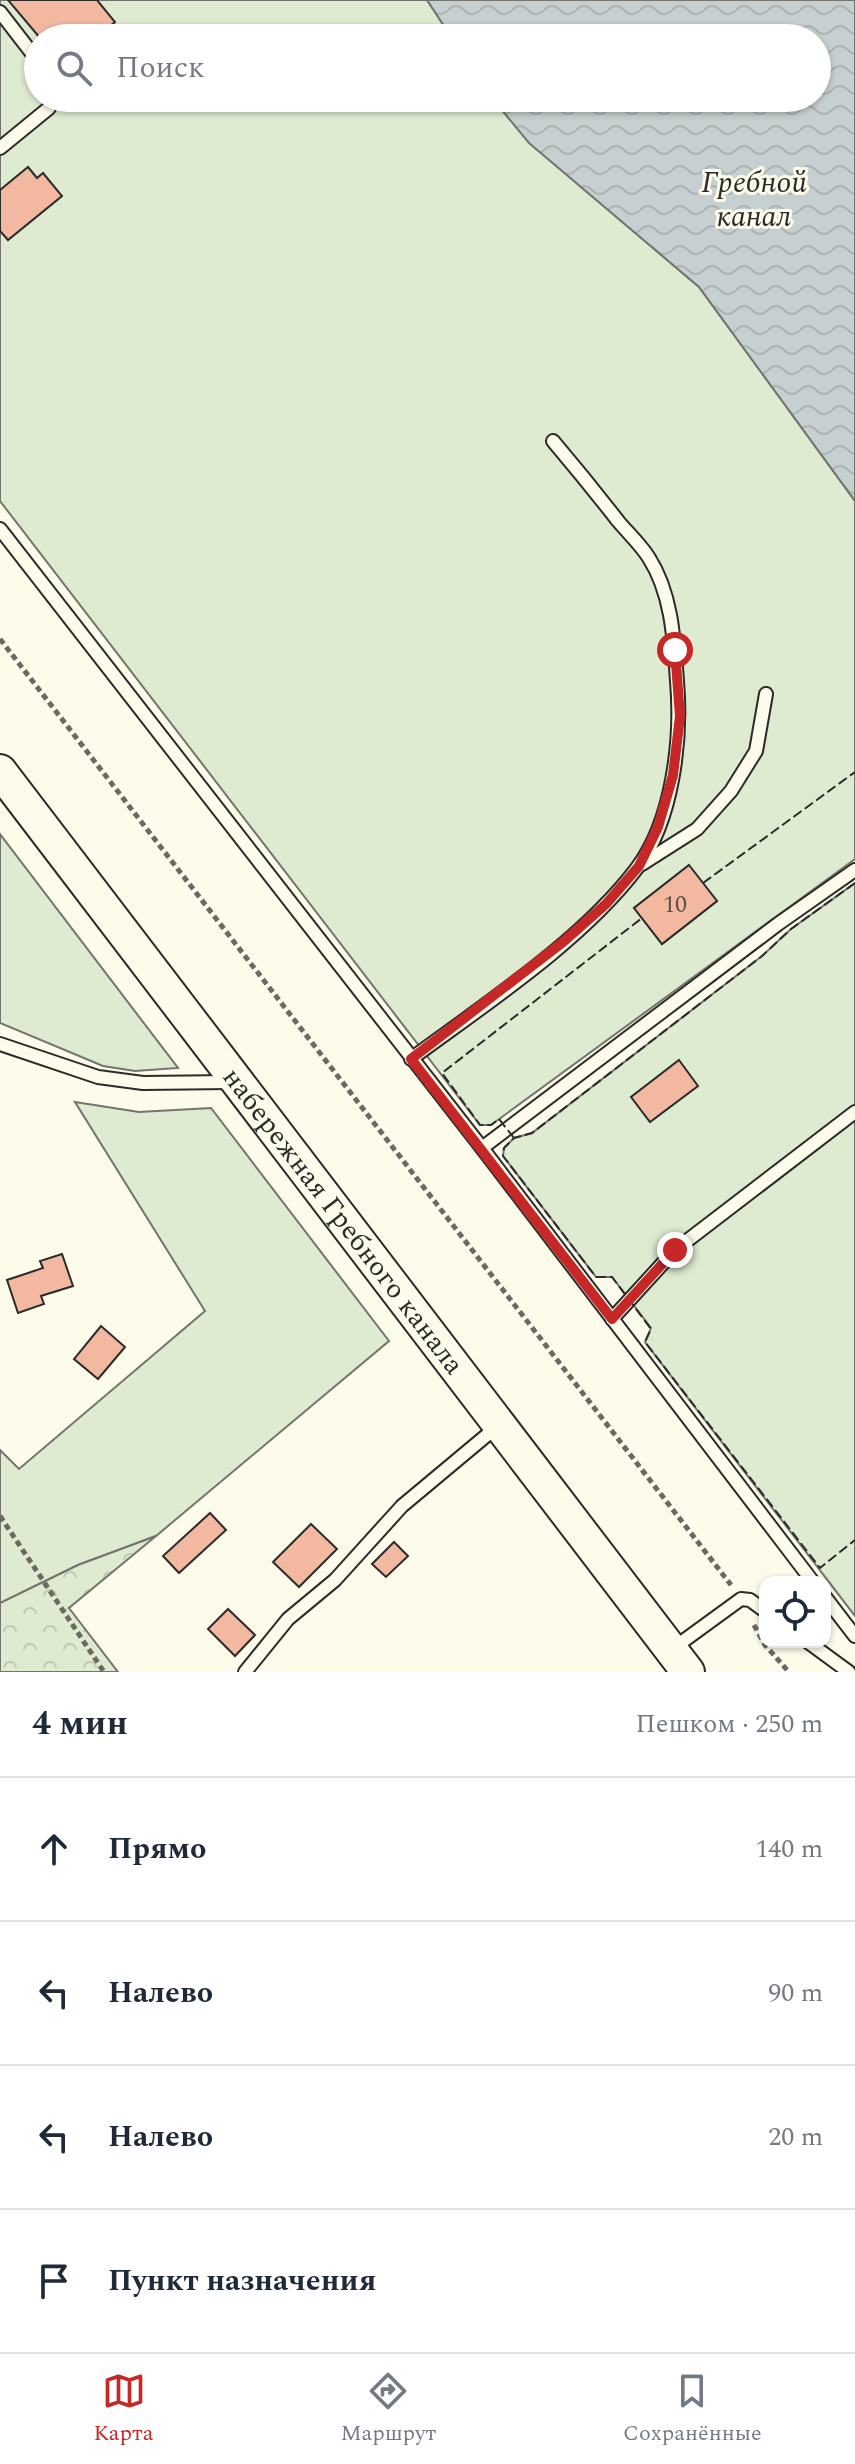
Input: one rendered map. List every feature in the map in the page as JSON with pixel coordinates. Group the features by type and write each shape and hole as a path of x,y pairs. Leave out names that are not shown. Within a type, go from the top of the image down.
{"street":[{"name":"набережная Гребного канала","path":"0,771 680,1661"}],"lane":[{"path":"0,12 24,43"},
{"path":"0,148 44,112"},
{"path":"553,441 649,558 665,592 675,650 680,716 673,775 662,814 639,866"},
{"path":"0,529 482,1148 808,1576"},
{"path":"411,1059 563,942 606,904 639,866 697,829 731,791 756,751 766,694"},
{"path":"482,1148 778,924 855,870"},
{"path":"0,1044 98,1077 143,1083 236,1082"},
{"path":"612,1319 675,1250 855,1112"},
{"path":"245,1672 288,1619 335,1580 402,1506 499,1425"},
{"path":"680,1661 741,1599 750,1600 759,1607"},
{"path":"831,1605 855,1636"},
{"path":"816,1648 849,1672"}],"path":[{"path":"0,639 741,1599 765,1645 789,1672"},
{"path":"0,1516 104,1672"}],"green space":[{"path":"0,0 427,0 443,24 24,24 24,112 504,112 530,143 699,287 855,501 855,859 491,1125 480,1125 0,501","holes":["689,866 717,901 662,944 634,908"]},
{"path":"0,834 178,1068 135,1071 103,1066 0,1023"},
{"path":"855,883 855,1616 831,1585 831,1576 824,1576 645,1342 651,1328 612,1277 596,1277 503,1156 504,1148 514,1138 532,1133 762,956 791,929"},
{"path":"75,1102 139,1112 211,1108 389,1341 156,1536 78,1565 0,1603 0,1450 19,1469 205,1311"},
{"path":"156,1536 69,1608 118,1672 0,1672 0,1603 78,1565"}],"water":[{"name":"Гребной канал","path":"427,0 855,0 855,501 699,287 529,143 504,112 831,112 831,24 443,24"}],"building":[{"path":"8,0 97,0 115,22 113,24 28,24"},
{"path":"28,167 37,178 43,173 62,196 8,240 0,231 0,190"},
{"path":"689,865 717,901 662,944 634,908"},
{"path":"679,1060 698,1086 650,1122 631,1097"},
{"path":"62,1254 73,1286 41,1296 44,1304 18,1313 7,1280 43,1268 40,1261"},
{"path":"101,1326 125,1347 98,1379 74,1359"},
{"path":"210,1513 226,1530 179,1573 163,1556"},
{"path":"311,1524 337,1549 299,1587 273,1562"},
{"path":"394,1542 408,1556 386,1577 372,1564"},
{"path":"228,1609 255,1635 235,1656 208,1629"}],"fence":[{"path":"703,883 855,772"},
{"path":"855,883 791,929 762,956 532,1133 514,1138 504,1148 503,1156 596,1277 612,1277 651,1329 645,1342 820,1568 855,1540"},
{"path":"514,1138 499,1119 491,1125 480,1125 442,1073 642,918"}],"route":[{"path":"675,650 680,716 673,775 658,827 639,866 606,904 563,942 411,1059 612,1319 675,1250"}]}
